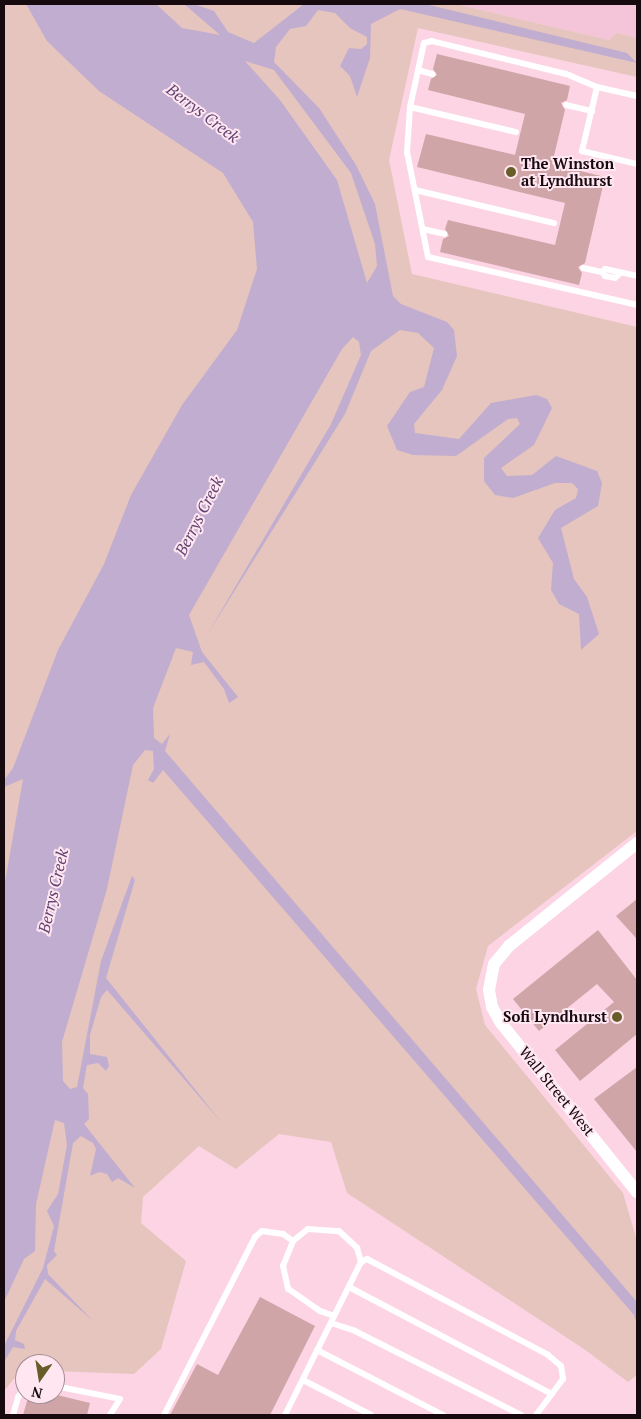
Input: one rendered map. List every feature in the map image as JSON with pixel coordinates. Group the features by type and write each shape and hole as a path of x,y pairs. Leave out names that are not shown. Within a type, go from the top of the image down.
{"street":[{"name":"Wall Street West","path":"636,1186 501,1023 492,1007 489,990 494,964 509,946 637,843"}],"lane":[{"path":"637,96 597,87 566,74 432,41 424,43 410,107 407,152 428,257 637,305"},
{"path":"418,70 432,74"},
{"path":"597,87 582,151 637,164"},
{"path":"566,105 592,112"},
{"path":"410,107 516,132"},
{"path":"415,190 554,223"},
{"path":"422,230 444,234"},
{"path":"584,268 602,272 604,276 615,278 619,274 637,276"},
{"path":"361,1262 357,1248 339,1231 308,1229 293,1241 283,1266 288,1289 332,1320 521,1415"},
{"path":"164,1415 255,1237 262,1231 282,1234 293,1241"},
{"path":"285,1415 361,1262 367,1259 548,1355 561,1366 563,1379 536,1415"},
{"path":"348,1287 552,1394"},
{"path":"317,1350 363,1371 443,1415"},
{"path":"303,1380 370,1415"},
{"path":"65,1388 120,1399 110,1415"}],"shaded area":[{"path":"4,4 455,4 609,40 617,33 637,38 637,77 418,28 389,160 412,274 637,327 637,831 488,946 476,989 485,1025 623,1193 637,1241 637,1375 628,1382 584,1349 347,1193 331,1142 279,1134 236,1169 199,1146 143,1197 141,1223 186,1261 161,1349 134,1374 65,1371 65,1354 15,1354 15,1377 4,1391"},
{"path":"455,4 637,4 637,38 617,33 609,40"}],"water":[{"name":"Berrys Creek","path":"26,4 156,4 182,28 220,35 184,4 194,4 214,11 228,32 254,43 304,4 425,4 627,53 637,63 400,9 371,24 370,58 357,97 350,76 340,66 349,48 361,49 367,44 367,37 350,28 335,13 318,10 306,26 290,29 276,47 274,62 319,108 356,165 375,204 393,296 401,304 447,322 454,330 457,356 442,390 414,424 415,433 459,439 491,403 536,395 547,399 552,408 534,445 501,468 507,476 532,475 556,456 597,471 602,483 598,506 561,528 574,579 587,597 599,634 581,650 579,614 559,604 551,590 553,563 538,538 555,510 576,498 578,489 572,483 555,483 513,498 495,495 484,481 484,458 520,424 517,418 508,419 456,456 413,455 397,450 387,426 410,392 424,387 434,348 418,333 400,330 371,351 345,414 207,635 331,424 361,355 359,342 353,337 342,349 189,615 202,652 238,697 229,703 224,689 204,662 191,665 193,652 176,648 153,708 154,738 162,744 170,734 165,751 637,1302 637,1325 634,1315 163,770 153,783 148,780 154,769 153,751 145,750 133,765 107,889 62,1042 63,1081 70,1089 77,1087 101,961 132,876 135,880 106,978 222,1123 107,990 101,997 90,1035 90,1054 107,1057 109,1066 106,1071 98,1063 87,1065 83,1088 88,1094 89,1119 84,1124 135,1188 118,1178 112,1182 107,1174 99,1172 90,1176 96,1149 93,1143 81,1136 73,1143 54,1251 57,1255 47,1265 48,1274 92,1320 45,1279 16,1331 15,1340 24,1344 25,1349 13,1347 4,1362 4,1346 43,1268 54,1226 47,1211 58,1194 67,1145 64,1123 55,1120 36,1204 35,1251 24,1259 4,1302 4,888 23,779 4,787 4,780 13,768 58,650 104,564 131,495 182,405 237,330 257,269 253,222 223,173 99,91 47,41","holes":["245,61 274,70 351,173 375,244 377,266 367,283 337,180 280,100"]}],"building":[{"name":"The Winston at Lyndhurst","path":"437,54 570,86 567,100 561,103 565,110 552,164 605,177 585,263 578,267 582,273 579,285 440,252 443,239 449,236 445,229 448,220 555,245 565,203 417,167 426,134 515,155 525,114 428,90 431,79 437,75 433,69"},
{"path":"637,899 637,939 616,916"},
{"name":"Sofi Lyndhurst","path":"598,930 637,980 637,1034 580,1081 555,1050 614,1002 597,984 539,1031 513,999"},
{"path":"637,1067 637,1152 594,1099"},
{"path":"260,1297 315,1326 270,1415 170,1415 197,1364 218,1375"},
{"path":"65,1397 90,1403 87,1415 23,1415 26,1404 65,1404"}],"place":[{"name":"The Winston at Lyndhurst","path":"511,172"},
{"name":"Sofi Lyndhurst","path":"617,1017"}]}
